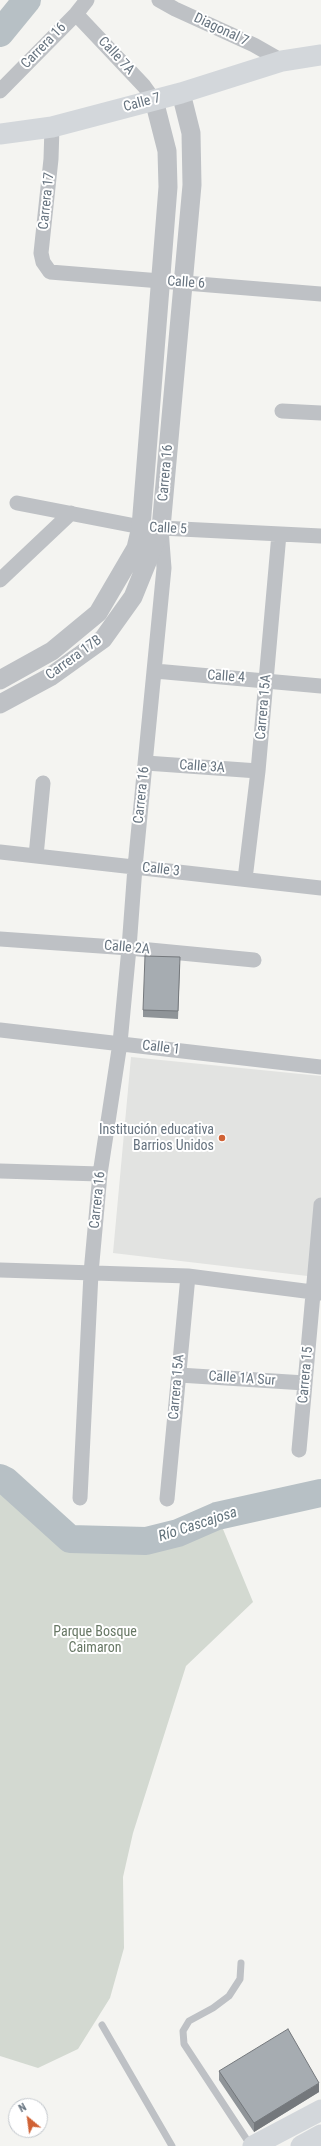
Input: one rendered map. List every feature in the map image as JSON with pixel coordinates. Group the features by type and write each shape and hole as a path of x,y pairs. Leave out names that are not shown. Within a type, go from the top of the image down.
{"main road":[{"name":"Calle 7","path":"0,134 52,127 181,93 282,61 321,55"},
{"path":"282,61 321,71"},
{"path":"252,2146 321,2110"},
{"path":"301,2146 321,2135"}],"street":[{"name":"Carrera 16","path":"0,91 76,14 87,0"},
{"name":"Diagonal 7","path":"159,0 176,5 282,61"},
{"name":"Calle 7A","path":"76,14 144,86 154,100"},
{"name":"Carrera 16","path":"80,1498 91,1273 100,1174 120,1043 135,867 164,568 160,528 184,283 192,170 192,133 181,93"},
{"name":"Carrera 16","path":"141,527 162,281 168,187 167,151 154,100"},
{"name":"Carrera 17","path":"50,272 43,262 41,253 51,159 52,127"},
{"name":"Calle 6","path":"50,272 321,294"},
{"path":"282,411 321,412"},
{"name":"Calle 5","path":"17,503 71,512 141,527 321,536"},
{"path":"0,580 71,512"},
{"name":"Carrera 17B","path":"0,680 52,651 98,613 136,548 141,527"},
{"name":"Carrera 17B","path":"0,704 50,677 103,639 133,597 160,528"},
{"name":"Carrera 15A","path":"244,879 258,771 279,534"},
{"name":"Calle 4","path":"155,671 321,686"},
{"name":"Calle 3A","path":"146,763 258,771"},
{"path":"36,856 43,783"},
{"name":"Calle 3","path":"0,852 321,888"},
{"name":"Calle 2A","path":"0,939 129,948 254,960"},
{"name":"Calle 1","path":"0,1030 321,1067"},
{"path":"0,1171 100,1174"},
{"name":"Carrera 15","path":"299,1450 305,1383 317,1292 321,1205"},
{"path":"0,1270 188,1276 317,1292"},
{"name":"Carrera 15A","path":"167,1499 188,1276"},
{"name":"Calle 1A Sur","path":"179,1375 305,1383"}],"lane":[{"path":"241,1963 240,1979 229,1996 213,2008 190,2021 183,2031 184,2044 252,2146"},
{"path":"102,2025 172,2146"}],"shaded area":[{"name":"Institución educativa Barrios Unidos","path":"131,1057 321,1076 321,1199 316,1277 113,1253"}],"green space":[{"name":"Parque Bosque Caimaron","path":"0,1484 69,1547 96,1543 147,1548 218,1517 253,1602 186,1666 133,1833 123,1877 124,1948 110,1998 78,2049 38,2068 0,2056"}],"building":[{"path":"145,956 180,957 178,1011 143,1010"},
{"path":"288,2029 319,2083 254,2123 219,2071"}],"waterway":[{"path":"0,33 27,0"},
{"name":"Río Cascajosa","path":"0,1478 6,1481 70,1539 146,1541 178,1533 217,1516 321,1493"}],"place":[{"name":"Institución educativa Barrios Unidos","path":"222,1138"}]}
